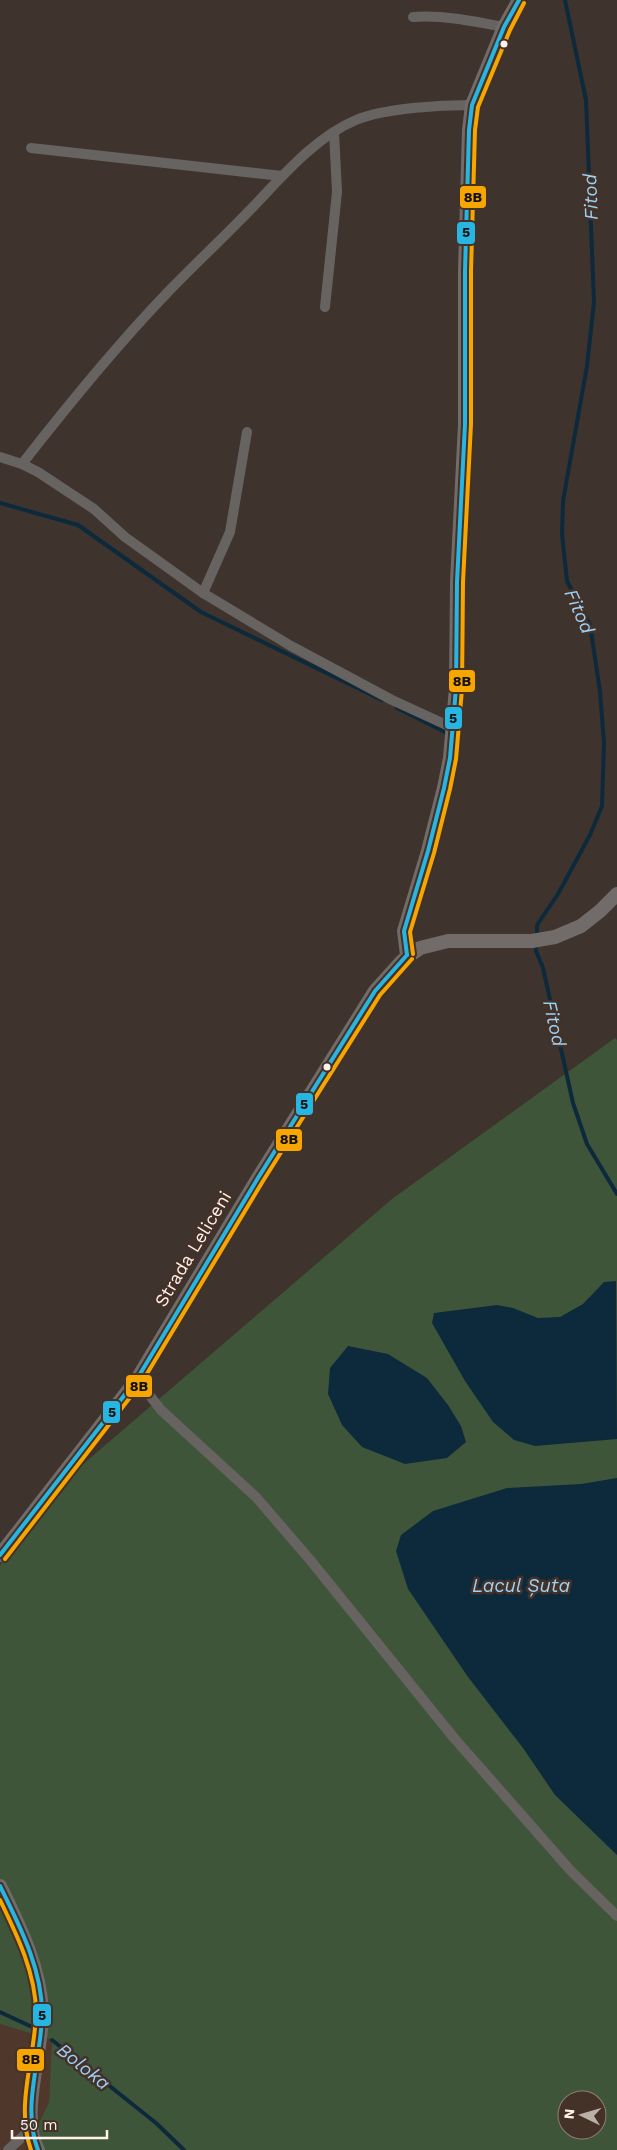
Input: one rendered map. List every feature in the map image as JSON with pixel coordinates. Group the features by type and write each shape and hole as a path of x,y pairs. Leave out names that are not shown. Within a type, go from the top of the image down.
{"main road":[{"path":"518,0 504,27 472,105 467,159 465,424 457,582 456,688 453,728 444,788 428,851 404,931 407,955 420,948 448,941 536,941 567,933 581,926 617,894"},
{"name":"Strada Leliceni","path":"0,1555 137,1379 258,1178 375,991 407,955"},
{"path":"0,1886 16,1918 29,1951 38,1977 41,1994 41,2034 30,2115 31,2129 38,2150"}],"street":[{"path":"413,17 454,18 504,27"},
{"path":"22,464 122,342 166,293 304,155 334,132 356,120 373,114 439,105 472,105"},
{"path":"325,307 337,192 334,132"},
{"path":"31,148 282,176"},
{"path":"203,593 230,532 247,432"},
{"path":"0,457 22,464 94,509 125,537 203,593 291,646 392,700 453,728"},
{"path":"137,1379 161,1410 256,1498 311,1561 454,1738 571,1871 617,1916"},
{"path":"8,2150 31,2129"}],"shaded area":[{"path":"0,2024 52,2040 49,2102 27,2148 28,2150 0,2150"}],"green space":[{"path":"615,1038 617,1040 617,2150 28,2150 27,2148 49,2102 52,2040 0,2024 0,1566 25,1514 392,1199"}],"water":[{"path":"616,1281 617,1439 535,1446 514,1440 493,1422 465,1381 432,1323 434,1313 497,1305 513,1308 538,1318 560,1317 583,1304 604,1282"},
{"path":"348,1346 388,1354 427,1378 448,1405 461,1426 466,1442 447,1458 405,1464 362,1447 342,1425 328,1394 330,1368"},
{"name":"Lacul Șuta","path":"617,1478 617,1855 555,1795 523,1748 468,1677 408,1589 396,1551 401,1535 433,1511 507,1488 581,1484"}],"waterway":[{"name":"Fitod","path":"537,937 537,925 558,894 590,835 602,806 604,743 600,691 590,625 567,581 562,534 563,501 587,366 594,302 586,100 565,0"},
{"path":"0,503 78,525 201,612 382,700"},
{"path":"397,708 449,734"},
{"name":"Fitod","path":"536,944 536,951 543,968 573,1103 587,1144 617,1194"},
{"name":"Boloka","path":"0,2012 30,2026"},
{"name":"Boloka","path":"52,2040 156,2123 184,2150"}],"transit line":[{"name":"5","path":"407,955 404,931 428,851 444,788 450,758 456,688 457,582 465,424 465,271 469,130 472,105 504,27 519,0"},
{"name":"8B","path":"413,954 410,932 434,853 450,789 456,759 462,689 463,582 471,424 471,271 475,130 478,107 510,30 524,3"},
{"name":"5","path":"0,1555 137,1379 258,1178 375,991 407,955"},
{"name":"8B","path":"5,1559 142,1382 263,1181 380,995 412,959"},
{"name":"5","path":"0,1886 15,1916 34,1963 41,1996 41,2030 31,2116 38,2150"},
{"name":"8B","path":"0,1900 24,1955 33,1984 35,1998 35,2030 25,2099 25,2116 31,2150"}]}
